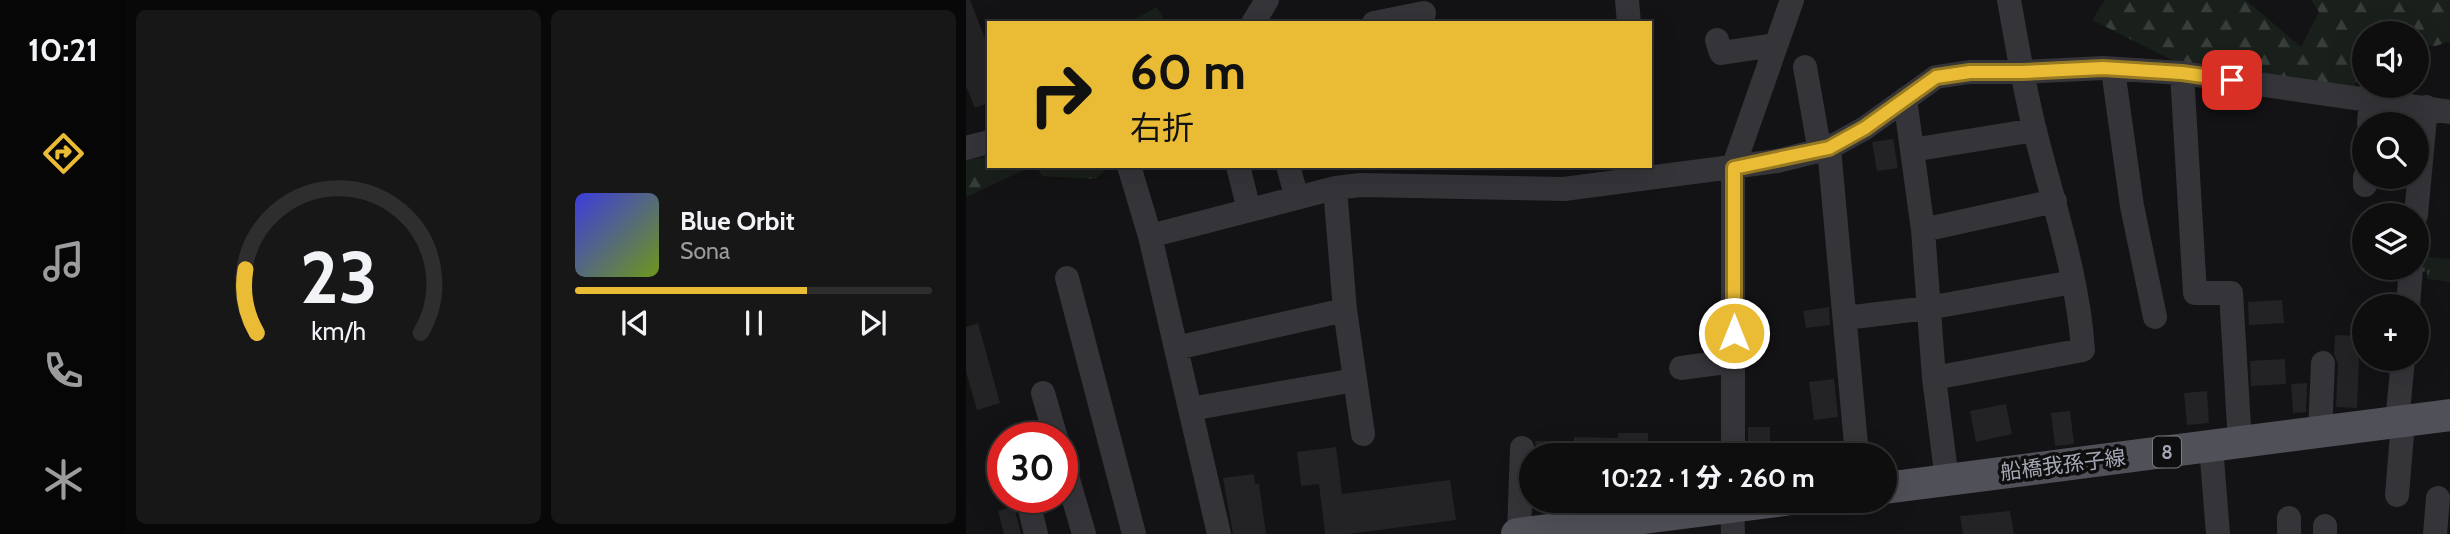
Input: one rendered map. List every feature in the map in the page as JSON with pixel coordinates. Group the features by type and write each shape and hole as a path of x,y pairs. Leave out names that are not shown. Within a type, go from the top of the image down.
{"main road":[{"name":"船橋我孫子線","path":"1897,486 2450,415"},
{"path":"1518,534 1732,514"}],"street":[{"path":"1254,21 1267,0"},
{"path":"1628,0 1629,21"},
{"path":"1733,443 1734,168 1792,0"},
{"path":"1934,377 2083,350 2081,313 2035,130 2009,0"},
{"path":"1383,21 1424,12"},
{"path":"1717,40 1721,54 1775,45"},
{"path":"1805,67 1824,150 1856,443"},
{"path":"2113,70 2132,206 2155,317"},
{"path":"1150,236 1335,188 1443,176 1564,189 1639,172 1734,168 1824,150 1865,128 1936,77 1970,72 2113,70 2182,73 2438,109 2418,203"},
{"path":"2182,73 2195,293 2231,293 2226,444 2218,534"},
{"path":"1905,99 1923,230 1934,377 1947,480"},
{"path":"2370,112 2371,99"},
{"path":"1912,150 2035,130"},
{"path":"966,148 987,143"},
{"path":"1130,168 1150,236 1219,534"},
{"path":"1238,168 1249,210"},
{"path":"1289,168 1297,198"},
{"path":"1335,188 1345,310 1363,434"},
{"path":"1923,230 2055,201"},
{"path":"1067,278 1134,534"},
{"path":"1844,318 1928,308 2073,282"},
{"path":"1176,348 1345,310"},
{"path":"1681,368 1734,361"},
{"path":"2320,432 2323,363"},
{"path":"2397,495 2402,371"},
{"path":"1190,409 1355,380"},
{"path":"1043,393 1051,422"},
{"path":"2435,534 2438,498"},
{"path":"1031,513 1036,534"},
{"path":"1078,513 1084,534"},
{"path":"1518,534 1519,513"}],"green space":[{"path":"2105,0 2246,0 2301,47 2319,12 2311,0 2450,0 2450,41 2436,46 2429,45 2429,21 2352,21 2352,86 2178,63 2092,20"},
{"path":"1157,7 1165,21 1132,21"},
{"path":"987,155 987,168 1029,168 966,197 966,159"},
{"path":"1037,168 1109,168 1095,179 1042,176"},
{"path":"2429,257 2450,259 2450,282 2429,279"}],"building":[{"path":"966,0 970,0 987,44 987,104 975,108 966,86"},
{"path":"1893,139 1898,168 1877,171 1872,142"},
{"path":"2282,300 2284,323 2249,325 2248,302"},
{"path":"1829,307 1830,325 1806,328 1803,311"},
{"path":"978,323 1000,403 977,410 966,372 966,327"},
{"path":"2335,335 2352,336 2352,371 2359,371 2357,408 2336,407 2338,364 2334,354"},
{"path":"2285,359 2286,384 2251,386 2250,361"},
{"path":"1834,379 1838,417 1814,420 1809,382"},
{"path":"2307,383 2306,412 2293,413 2291,384"},
{"path":"2207,391 2209,423 2187,425 2184,393"},
{"path":"2006,404 2012,434 1976,442 1970,411"},
{"path":"2070,411 2074,444 2055,446 2051,413"},
{"path":"1748,427 1770,427 1770,443 1748,443"},
{"path":"1618,433 1648,433 1648,443 1535,441 1574,441 1574,437 1618,438"},
{"path":"1336,447 1342,494 1450,480 1456,520 1348,534 1325,534 1319,484 1301,486 1297,452"},
{"path":"1254,474 1255,484 1259,484 1266,534 1233,534 1223,478"},
{"path":"2010,511 2014,534 1963,534 1960,516"},
{"path":"999,513 1016,513 1021,534 1004,534"}],"route":[{"path":"1734,333 1734,168 1829,148 1865,128 1936,77 1970,72 2103,68 2182,73 2232,80"}]}
